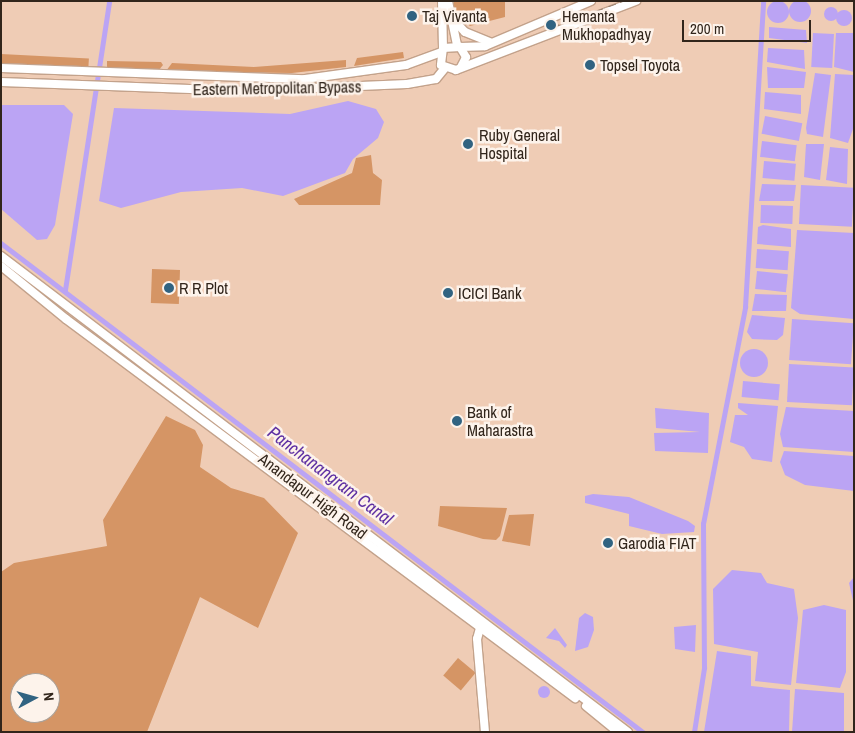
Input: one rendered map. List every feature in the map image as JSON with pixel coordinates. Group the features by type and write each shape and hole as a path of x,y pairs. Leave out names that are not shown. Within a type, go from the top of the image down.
{"main road":[{"path":"442,1 442,50 445,68 461,67 636,1"},
{"path":"448,1 449,15 459,46 466,57 461,67"},
{"path":"459,46 490,42 591,1"},
{"path":"449,15 465,32 490,42"},
{"name":"Eastern Metropolitan Bypass","path":"1,68 88,73 305,79 406,65 442,50 459,46"},
{"name":"Eastern Metropolitan Bypass","path":"1,82 224,92 358,87 436,79 445,68"},
{"name":"Anandapur High Road","path":"1,256 618,732"},
{"name":"Anandapur High Road","path":"1,266 481,626 628,732"},
{"path":"481,626 485,732"}],"shaded area":[{"path":"800,0 808,3 811,11 808,19 800,22 792,19 789,11 792,3"},
{"path":"454,1 505,1 505,17 470,26 454,12"},
{"path":"778,1 788,8 789,12 782,22 778,23 768,16 767,12 774,2"},
{"path":"831,7 836,9 838,14 836,19 831,21 826,19 824,14 826,9"},
{"path":"844,10 852,18 844,26 836,18"},
{"path":"769,27 806,30 807,43 769,38"},
{"path":"813,33 834,34 832,68 811,67"},
{"path":"836,33 854,33 854,72 834,67"},
{"path":"768,48 804,50 805,69 767,62"},
{"path":"403,52 404,58 354,66 357,58"},
{"path":"1,54 89,59 88,68 1,63"},
{"path":"346,60 346,67 292,73 166,71 172,63 254,67"},
{"path":"107,61 161,62 163,65 158,71 107,68"},
{"path":"767,67 806,72 804,88 768,88"},
{"path":"815,73 831,75 823,137 807,134 806,128"},
{"path":"835,74 854,75 853,129 848,143 830,138"},
{"path":"765,92 801,95 801,114 764,109"},
{"path":"348,101 376,109 384,122 378,138 353,159 345,173 283,196 242,188 181,192 121,208 99,201 114,108 290,114"},
{"path":"1,105 64,105 73,114 55,225 47,239 37,240 1,209"},
{"path":"765,116 802,123 799,141 762,134"},
{"path":"762,141 797,145 795,161 760,157"},
{"path":"806,144 824,144 820,180 804,177"},
{"path":"830,147 848,149 847,184 826,180"},
{"path":"371,155 373,173 382,180 380,205 299,205 294,199 352,173 356,158"},
{"path":"764,161 796,164 794,181 763,178"},
{"path":"762,184 796,185 794,201 759,201"},
{"path":"801,185 854,188 852,227 799,224"},
{"path":"761,205 793,206 792,224 760,223"},
{"path":"763,225 791,229 791,247 757,244 758,227"},
{"path":"797,230 854,233 854,319 800,314 791,308"},
{"path":"757,249 789,251 788,270 756,268"},
{"path":"152,269 180,270 179,304 151,303"},
{"path":"757,271 788,274 786,292 755,289"},
{"path":"755,294 787,295 786,311 752,311"},
{"path":"752,315 785,318 783,335 777,340 752,339 747,332"},
{"path":"792,319 854,323 851,364 789,360"},
{"path":"754,349 764,353 768,363 764,373 754,377 744,373 740,363 744,353"},
{"path":"789,364 854,367 852,405 787,402"},
{"path":"743,381 780,384 778,400 742,397"},
{"path":"738,403 778,406 772,462 752,459 744,447 730,442 735,415 748,415 738,408"},
{"path":"786,407 854,411 854,452 783,447 780,434"},
{"path":"655,408 709,413 708,453 655,451 654,433 700,432 656,428"},
{"path":"166,416 195,430 203,445 200,467 231,488 264,498 298,533 258,628 200,597 147,732 1,732 1,572 14,563 107,546 103,520"},
{"path":"784,451 854,456 854,491 805,485 785,475 780,462"},
{"path":"593,494 629,497 688,521 695,526 694,532 662,534 629,526 629,514 585,503 585,496"},
{"path":"440,506 507,508 500,536 496,540 483,539 438,526"},
{"path":"534,514 530,546 502,541 509,515"},
{"path":"732,570 761,573 767,583 794,589 798,618 791,685 755,681 758,652 714,644 713,589"},
{"path":"854,577 854,605 849,583"},
{"path":"824,605 846,610 846,672 840,688 796,683 803,610"},
{"path":"585,613 593,617 594,630 588,647 575,651 579,618"},
{"path":"696,625 695,652 675,649 674,627"},
{"path":"555,628 567,645 565,648 559,641 546,638"},
{"path":"717,651 751,656 751,686 790,690 789,732 704,732"},
{"path":"458,658 476,673 461,690 443,676"},
{"path":"542,686 546,686 550,692 546,698 542,698 538,694 538,690"},
{"path":"795,689 844,693 844,732 792,732"}],"waterway":[{"path":"65,290 109,1"},
{"path":"694,732 704,668 703,524 745,307 763,1"},
{"name":"Panchanangram Canal","path":"1,243 643,732"}],"railway":[{"path":"552,27 623,1"}],"place":[{"name":"Taj Vivanta","path":"412,16"},
{"name":"Hemanta Mukhopadhyay","path":"551,25"},
{"name":"Topsel Toyota","path":"590,65"},
{"name":"Ruby General Hospital","path":"468,144"},
{"name":"R R Plot","path":"169,288"},
{"name":"ICICI Bank","path":"448,293"},
{"name":"Bank of Maharastra","path":"457,421"},
{"name":"Garodia FIAT","path":"608,543"}]}
